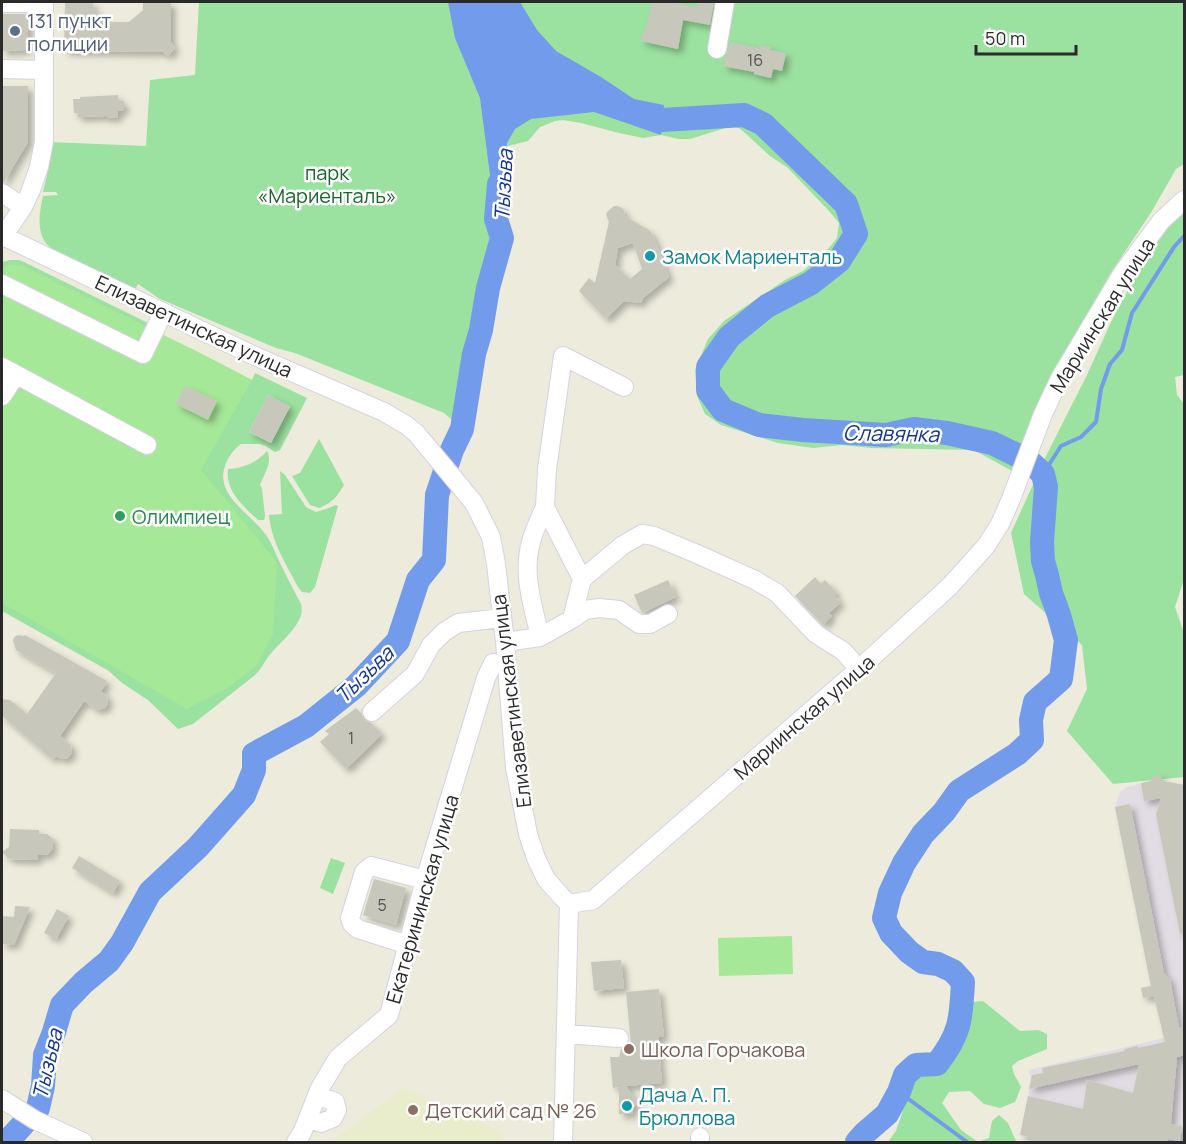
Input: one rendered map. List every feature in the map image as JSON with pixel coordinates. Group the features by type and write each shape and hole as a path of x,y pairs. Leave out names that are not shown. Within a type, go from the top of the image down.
{"street":[{"path":"2,3 44,2 44,142 31,190 23,207 2,237"},
{"path":"717,50 725,2"},
{"path":"2,69 43,70"},
{"path":"2,193 23,207"},
{"name":"Мариинская улица","path":"569,904 593,900 859,669 950,586 971,563 993,535 1011,499 1059,378 1122,274 1161,221 1185,200"},
{"name":"Елизаветинская улица","path":"2,237 255,356 384,412 416,433 474,503 491,537 505,642 515,768 528,834 546,879 569,904"},
{"path":"2,284 144,354 163,313"},
{"path":"540,637 528,583 527,559 535,529 545,507 563,356 624,387"},
{"path":"2,396 9,371 147,446"},
{"path":"545,507 582,579"},
{"path":"572,619 582,579 623,545 642,534 654,536 736,571 777,593 816,634 843,651 859,669"},
{"path":"505,642 540,637 585,610 599,608 619,610 639,624 650,624 668,615"},
{"path":"372,712 415,674 431,645 444,632 458,623 502,618"},
{"name":"Екатерининская улица","path":"296,1143 320,1088 338,1058 389,1015 425,880 486,678 493,663"},
{"path":"408,945 358,929 352,924 350,918 364,872 371,866 425,880"},
{"path":"563,1143 569,904"},
{"path":"566,1034 619,1038"},
{"path":"2,1099 29,1116 83,1143"}],"shaded area":[{"path":"1160,774 1162,781 1184,785 1184,1142 1030,1142 1031,1137 1020,1135 1030,1087 1033,1087 1029,1070 1164,1038 1154,996 1143,998 1141,988 1151,986 1115,807 1120,792 1127,787 1151,781"},
{"name":"Детский сад № 26","path":"404,1088 503,1133 500,1142 330,1142"}],"green space":[{"name":"парк «Мариенталь»","path":"199,2 1184,2 1184,164 1176,169 1152,211 1110,274 1055,373 1040,410 1021,445 1012,471 974,450 871,448 842,445 813,448 778,443 721,425 705,414 697,396 695,370 708,339 724,321 785,280 803,271 829,248 837,238 839,223 788,168 770,156 739,128 732,126 690,139 661,135 643,138 581,123 555,121 540,127 528,141 504,147 496,218 502,238 488,288 481,330 474,354 462,429 444,413 295,353 276,348 160,299 138,284 133,289 52,249 43,238 40,218 43,196 58,195 56,192 43,192 49,167 49,142 146,146 150,80 195,75"},
{"path":"1184,210 1184,375 1175,377 1177,395 1184,404 1184,579 1175,607 1184,633 1184,777 1113,784 1067,731 1087,689 1082,645 1024,594 1011,533 1112,320 1145,259"},
{"path":"10,260 24,262 150,324 148,328 2,271 2,262"},
{"name":"Олимпиец","path":"9,265 23,266 252,380 201,470 277,562 273,634 256,666 229,687 187,709 2,603 2,268"},
{"path":"190,348 252,380 255,373 307,398 280,450 275,452 260,444 241,444 228,460 223,477 230,497 270,541 301,604 300,618 255,675 193,724 178,729 148,700 122,683 109,671 2,611 2,587 193,478","holes":["268,395 290,407 271,443 249,432"]},
{"path":"319,439 344,485 334,499 319,508 310,505 292,476 300,473"},
{"path":"267,451 268,464 260,485 265,516 264,520 258,520 236,498 229,484 228,469 249,464 259,459"},
{"path":"280,471 306,507 316,512 338,506 315,587 310,593 302,592 298,587 280,552 270,525 269,515 282,514"},
{"path":"331,858 345,863 333,894 320,888"},
{"path":"792,936 793,974 719,976 718,938"},
{"path":"983,1001 1020,1031 1038,1030 1047,1034 1047,1049 1018,1061 1012,1066 1021,1087 1015,1102 1000,1108 984,1104 970,1091 949,1092 942,1103 961,1130 978,1142 888,1142 896,1131 914,1078 937,1068 961,1042 971,1002"},
{"path":"999,1115 1008,1123 1018,1142 978,1142 989,1138 992,1121"}],"water":[{"path":"448,2 520,2 537,30 556,51 634,99 664,105 661,135 594,112 531,119 515,129 507,143 500,216 491,214 490,175 480,98 455,38"}],"building":[{"path":"65,2 93,2 93,8 105,22 129,22 143,10 143,2 171,2 171,42 175,48 168,56 163,52 64,51"},
{"path":"652,2 671,2 697,7 698,2 714,2 710,25 683,20 678,49 641,41"},
{"name":"131 пункт полиции","path":"2,14 28,14 28,47 25,50 2,51"},
{"path":"730,42 759,48 760,45 771,47 771,50 786,53 782,71 773,69 771,78 723,66"},
{"path":"2,86 28,86 28,142 4,182 2,182"},
{"path":"118,95 118,101 124,101 124,111 118,111 118,117 78,117 78,113 74,113 73,99"},
{"name":"Замок Мариенталь","path":"618,206 622,208 625,216 650,231 669,277 643,298 641,303 624,301 606,319 579,291 589,278 595,283 609,222 606,214","holes":["633,243 642,269 630,279 615,265 618,248"]},
{"path":"185,386 217,401 208,420 176,404"},
{"path":"268,395 290,406 271,443 249,432"},
{"path":"815,577 821,584 825,580 837,593 834,595 841,602 829,613 832,616 823,625 795,596"},
{"path":"668,580 676,597 642,613 634,595"},
{"path":"18,635 25,635 107,681 101,692 107,695 108,703 105,708 97,710 84,701 60,736 71,745 72,752 68,758 61,759 56,756 52,759 2,716 2,699 10,700 27,714 56,673 16,650 13,641"},
{"path":"356,708 364,720 371,723 382,734 346,769 320,742 329,734 325,731"},
{"path":"1160,774 1162,781 1185,785 1185,933 1180,934 1156,814 1161,798 1144,801 1141,783 1151,781 1151,777"},
{"path":"1130,804 1164,973 1170,979 1179,1028 1185,1026 1185,1055 1177,1057 1171,1124 1182,1126 1180,1141 1168,1139 1167,1143 1030,1143 1031,1137 1020,1135 1028,1096 1083,1109 1087,1080 1133,1093 1139,1064 1029,1089 1032,1075 1043,1073 1042,1068 1165,1042 1154,996 1143,998 1141,988 1151,986 1115,807"},
{"path":"10,829 39,830 39,834 47,834 53,839 52,850 47,855 38,854 38,860 9,859 2,852 9,847"},
{"path":"79,856 120,881 113,893 72,868"},
{"path":"374,879 406,888 396,925 363,915"},
{"path":"15,906 30,907 14,945 2,944 2,916 14,917"},
{"path":"57,909 69,916 56,939 44,933"},
{"path":"621,960 624,988 594,991 591,962"},
{"name":"Школа Горчакова","path":"659,989 664,1037 658,1037 662,1083 626,1086 637,1103 632,1109 633,1114 619,1114 619,1087 613,1088 610,1057 619,1057 621,1049 631,1044 626,992"}],"waterway":[{"name":"Славянка","path":"631,111 662,120 744,115 763,124 846,204 856,234 839,261 811,283 767,306 729,337 708,367 708,390 723,410 759,425 886,435 914,429 947,433 992,443 1029,461 1043,474 1046,487 1043,561 1066,640 1061,679 1035,702 1031,720 1032,740 1017,754 959,791 944,812 923,834 904,863 890,893 884,918 891,933 909,952 923,962 938,964 953,971 963,982 960,1016 951,1043 937,1064 916,1065 905,1075 887,1114 857,1142"},
{"name":"Тызьва","path":"7,1142 38,1108 43,1086 45,1055 62,1005 109,961 122,943 150,892 198,847 244,795 254,770 254,754 306,726 356,686 398,641 418,580 434,560 437,495 452,450 462,429 474,354 481,330 488,288 502,238 496,219 499,184"},
{"path":"1043,474 1061,446 1081,437 1096,422 1101,389 1110,364 1122,350 1132,313 1174,247 1184,236"},
{"path":"899,1092 967,1142"}],"place":[{"name":"131 пункт полиции","path":"15,31"},
{"name":"Замок Мариенталь","path":"650,256"},
{"name":"Олимпиец","path":"120,516"},
{"name":"Школа Горчакова","path":"629,1049"},
{"name":"Дача А. П. Брюллова","path":"627,1106"},
{"name":"Детский сад № 26","path":"413,1110"}]}
